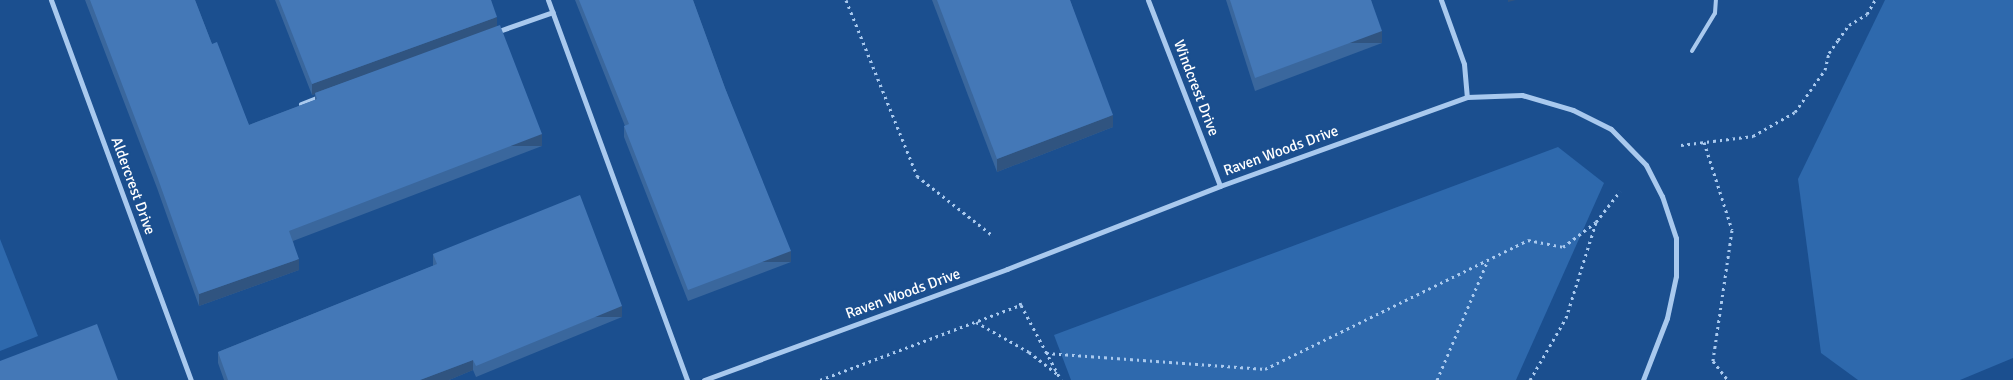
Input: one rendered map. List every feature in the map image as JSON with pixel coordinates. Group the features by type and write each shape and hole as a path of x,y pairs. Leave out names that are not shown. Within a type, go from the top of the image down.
{"street":[{"name":"Aldercrest Drive","path":"51,0 191,380"},
{"path":"548,0 687,380"},
{"name":"Windcrest Drive","path":"1148,0 1220,186"},
{"path":"1441,0 1464,64 1468,98"},
{"path":"487,36 553,12"},
{"path":"301,104 329,94"},
{"name":"Raven Woods Drive","path":"704,380 1007,269 1220,186 1468,98 1522,95 1573,110 1611,128 1646,166 1672,220 1676,276 1667,318 1643,380"}],"lane":[{"path":"1692,52 1715,13 1716,0"}],"path":[{"path":"846,0 917,176 992,234"},
{"path":"1681,145 1754,136 1795,112 1825,70 1834,46 1849,26 1867,14 1875,0"},
{"path":"1704,142 1732,230 1713,361 1728,380"},
{"path":"1046,353 1265,369 1528,240 1563,247 1596,222 1620,191"},
{"path":"1530,380 1566,318 1596,222"},
{"path":"1437,380 1489,259"},
{"path":"1019,301 1061,380"},
{"path":"820,380 1022,305"},
{"path":"976,322 1029,352 1058,374"}],"shaded area":[{"path":"1885,0 2013,0 2013,358 1960,380 1858,380 1821,353 1798,179"},
{"path":"1558,147 1604,183 1516,380 1071,380 1054,335"},
{"path":"0,239 38,336 0,351"}],"building":[{"path":"90,0 195,0 212,44 217,42 249,125 317,99 315,93 500,25 542,134 289,231 299,259 199,294 157,176"},
{"path":"279,0 491,0 497,17 312,84"},
{"path":"579,0 693,0 725,88 791,251 688,290 624,126 629,124"},
{"path":"937,0 1070,0 1113,115 997,159"},
{"path":"1230,0 1371,0 1382,31 1255,78"},
{"path":"580,195 622,306 476,366 473,360 420,380 228,380 218,352 437,264 433,254"},
{"path":"97,324 118,380 0,380 0,361"}]}
